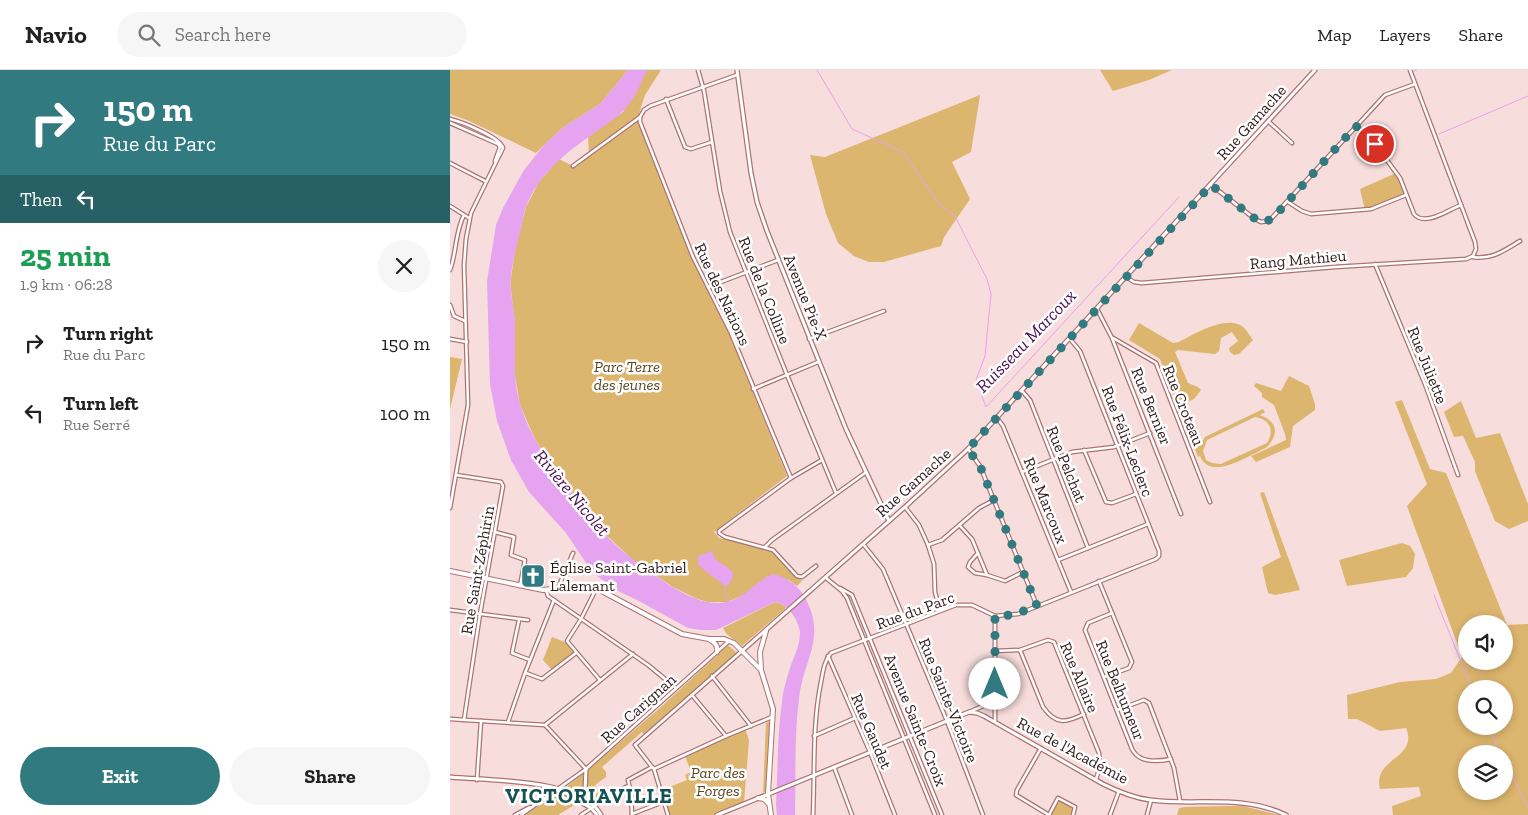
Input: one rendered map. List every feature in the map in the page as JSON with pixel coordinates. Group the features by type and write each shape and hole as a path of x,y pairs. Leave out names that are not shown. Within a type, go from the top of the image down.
{"main road":[{"path":"450,570 546,590 582,586 596,588 676,632 687,636 729,640 761,670"},
{"path":"766,631 760,652 761,670 774,717 768,794 771,815"},
{"path":"709,639 718,647 716,652"},
{"path":"758,798 764,799 769,805"}],"street":[{"name":"Rue de la Colline","path":"698,70 703,86 724,212 787,376 836,493"},
{"name":"Avenue Pie-X","path":"737,70 757,202 778,260 846,430 889,521"},
{"name":"Rue Gamache","path":"766,631 968,449 1315,70"},
{"path":"1410,70 1475,242 1476,252 1472,256"},
{"path":"572,166 640,117 647,108 666,99 737,75"},
{"path":"1211,185 1239,208 1261,222 1273,218 1385,95 1415,84"},
{"path":"666,99 686,147 691,149 712,142"},
{"name":"Rue des Nations","path":"640,117 640,122 678,221 731,333 791,478"},
{"path":"450,121 475,129 502,144 502,151 485,181 469,218 464,265 468,405 450,508"},
{"path":"1268,121 1292,143"},
{"path":"1356,126 1375,144 1396,173 1417,218 1423,220 1461,205"},
{"path":"450,163 485,181"},
{"path":"1288,202 1302,211 1311,214 1371,209 1406,195"},
{"path":"450,206 469,218"},
{"path":"450,270 458,239 457,230 464,215"},
{"name":"Rang Mathieu","path":"1126,277 1134,282 1142,283 1375,264 1466,259 1472,256 1491,256 1520,242"},
{"path":"708,287 778,260"},
{"name":"Rue Juliette","path":"1375,264 1425,384 1458,474"},
{"path":"450,305 454,316 465,322"},
{"name":"Rue Bernier","path":"1096,309 1112,338 1181,514"},
{"path":"809,339 884,311"},
{"name":"Rue Croteau","path":"1112,338 1156,363 1210,502"},
{"path":"450,339 466,342"},
{"name":"Rue Félix-Leclerc","path":"1070,339 1080,351 1160,554 1156,559 1099,581"},
{"path":"753,389 818,362"},
{"name":"Rue Pelchat","path":"1022,391 1030,400 1088,548"},
{"name":"Rue Marcoux","path":"997,418 1003,426 1071,592"},
{"path":"1022,472 1052,459 1084,450 1109,448 1150,433"},
{"path":"968,449 978,461 1037,606"},
{"path":"1084,450 1106,502 1112,503 1136,494"},
{"path":"816,566 804,576 797,576 777,553 765,547 725,537 719,531 791,478 822,460"},
{"path":"765,547 865,473"},
{"name":"Rue Saint-Zéphirin","path":"456,475 503,484 464,720"},
{"path":"928,545 942,540 979,508 994,500"},
{"path":"905,507 919,525 928,545 934,564 935,592 940,610"},
{"path":"1058,560 1148,524"},
{"path":"960,526 969,535 987,575"},
{"path":"495,532 514,538 510,554 525,561 520,586"},
{"name":"Rue Sainte-Victoire","path":"863,544 881,565 947,721 983,815"},
{"path":"558,589 573,553"},
{"path":"978,553 970,562 969,569 975,572 1005,581 1023,572"},
{"name":"Avenue Sainte-Croix","path":"826,578 847,598 935,815"},
{"path":"995,722 995,616 1013,615 1099,581 1132,662 1129,668 1104,677"},
{"name":"Avenue Sainte-Croix","path":"836,587 852,595 942,815"},
{"path":"596,588 581,619 567,641 600,680"},
{"path":"546,590 548,596 633,654 676,688"},
{"path":"508,722 554,600"},
{"name":"Rue du Parc","path":"828,656 833,651 956,604 966,604 995,616"},
{"path":"450,610 528,620"},
{"name":"Rue Belhumeur","path":"1112,613 1088,623 1085,630 1132,749 1142,760 1170,759"},
{"path":"519,619 512,653 530,660"},
{"path":"668,815 653,768 635,745 712,676 766,631"},
{"name":"Rue Carignan","path":"531,807 586,769 729,640"},
{"name":"Rue Allaire","path":"995,651 1020,650 1048,640 1054,642 1100,758 1100,770 1096,779"},
{"path":"1020,650 1043,707 1047,712 1055,719 1065,721 1084,714"},
{"path":"525,673 542,679 576,653"},
{"path":"545,725 633,654"},
{"path":"813,815 814,736 817,701 828,656"},
{"name":"Rue Gaudet","path":"828,656 870,752 894,815"},
{"path":"712,676 751,726"},
{"path":"692,695 726,736"},
{"path":"1118,710 1144,700 1148,702 1176,775 1180,801"},
{"path":"717,815 995,701"},
{"name":"Rue de l'Académie","path":"969,712 977,712 1119,791 1151,800 1241,803 1260,806 1286,815"},
{"path":"663,802 632,814 631,793 627,782 653,768 774,717"},
{"path":"814,736 855,718"},
{"path":"450,719 545,725 586,769 585,791 589,802 599,815"},
{"path":"477,780 481,721"},
{"path":"1040,748 1016,795 1049,815 1058,798 1075,807 1073,815"},
{"path":"834,767 852,815"},
{"path":"450,777 546,785 572,792 589,802"},
{"path":"581,815 628,786"},
{"path":"559,789 592,807"},
{"path":"926,793 932,790"},
{"path":"1110,815 1119,791"},
{"path":"1148,815 1151,800"},
{"path":"515,815 531,807"},
{"path":"521,815 531,807"}],"green space":[{"path":"450,70 628,70 600,104 565,126 536,153 467,120 450,114"},
{"name":"Parc Terre des jeunes","path":"647,70 661,70 645,95 637,120 705,285 729,333 787,476 714,532 719,538 774,549 802,581 797,586 789,580 768,576 746,594 727,602 707,602 673,587 634,561 586,514 551,465 534,437 520,405 514,370 515,325 511,278 515,251 526,207 539,182 559,159 573,166 589,154 588,137 623,112"},
{"path":"1100,70 1172,70 1149,80 1113,91"},
{"path":"980,95 971,152 952,162 970,199 944,237 941,246 884,262 869,262 854,256 838,243 826,214 810,155 825,157"},
{"path":"1396,173 1406,195 1365,210 1360,189"},
{"path":"1139,323 1173,343 1220,324 1236,324 1243,327 1253,340 1239,354 1234,355 1230,352 1229,348 1238,341 1232,332 1221,338 1219,351 1215,354 1178,350 1175,352 1188,383 1201,390 1194,399 1183,404 1182,407 1200,446 1205,437 1263,409 1265,412 1260,415 1273,425 1275,429 1274,438 1267,447 1231,464 1212,467 1205,463 1200,456 1198,457 1160,359 1129,340","holes":["1255,417 1260,418 1270,426 1271,434 1267,443 1221,464 1206,460 1203,451 1207,440"]},
{"path":"450,357 462,359 450,409"},
{"path":"1289,376 1309,386 1315,410 1293,426 1290,447 1256,462 1251,456 1286,440 1274,405 1262,397 1262,393 1254,386 1256,383 1281,391"},
{"path":"1402,400 1430,469 1446,473 1503,615 1458,615 1458,646 1407,506 1427,484 1395,402"},
{"path":"1461,401 1476,438 1500,433 1528,504 1528,521 1509,529 1495,521 1475,471 1475,462 1463,436 1454,437 1444,412"},
{"path":"1264,492 1300,590 1275,595 1268,593 1262,567 1281,557 1260,493"},
{"path":"1402,543 1410,546 1415,554 1413,568 1406,577 1347,586 1339,560"},
{"path":"775,602 786,607 785,609 742,646 729,636 723,628"},
{"path":"1528,624 1528,815 1393,815 1392,806 1421,796 1419,787 1380,789 1379,779 1383,771 1406,746 1408,738 1406,728 1380,731 1357,719 1348,719 1347,695 1400,682 1436,679 1451,673 1458,663 1458,670 1513,670 1513,625"},
{"path":"552,637 567,643 576,653 553,671 543,660"},
{"path":"728,645 737,653 644,734 642,732 602,767 606,772 606,777 595,785 601,794 608,791 591,801 587,790 588,770 661,707"},
{"path":"770,721 766,791 763,793 766,723"},
{"name":"Parc des Forges","path":"745,729 749,740 744,803 714,815 670,815 662,790 687,780 685,775 691,772 685,756"},
{"path":"584,773 585,797 566,787"},
{"path":"556,796 576,804 558,815 523,815"},
{"path":"1057,799 1074,806 1073,815 1049,815"},
{"path":"1243,806 1279,815 1177,815 1179,808 1185,807"}],"shaded area":[{"name":"Rivière Nicolet","path":"628,70 647,70 630,103 617,116 556,163 538,184 525,210 511,276 511,295 515,321 517,391 527,423 538,445 583,510 621,550 641,566 681,592 703,601 718,603 735,599 773,574 791,582 804,596 811,611 814,636 801,685 797,713 795,815 777,815 776,805 780,715 787,679 800,637 799,628 792,613 780,603 775,602 716,630 701,630 688,628 616,590 593,573 566,533 529,492 511,460 497,421 490,384 487,281 496,225 524,170 545,144 565,126 600,104"},
{"path":"712,551 715,559 732,571 733,577 729,584 725,586 698,565 698,556"}],"waterway":[{"name":"Ruisseau Marcoux","path":"817,70 852,129 903,152 939,204 955,216 987,279 991,294 985,356 976,380 986,407 1179,197"},
{"path":"1439,134 1528,96"},
{"path":"725,586 727,602"},
{"path":"1434,595 1468,680"},
{"path":"1492,735 1497,745"},
{"path":"1513,777 1528,808"}],"place":[{"name":"Église Saint-Gabriel Lalemant","path":"533,576"}],"district":[{"name":"VICTORIAVILLE","path":"589,796"}],"route":[{"path":"995,684 995,616 1013,615 1037,606 978,461 968,449 1211,185 1255,220 1265,222 1273,218 1356,126 1375,144"}]}
